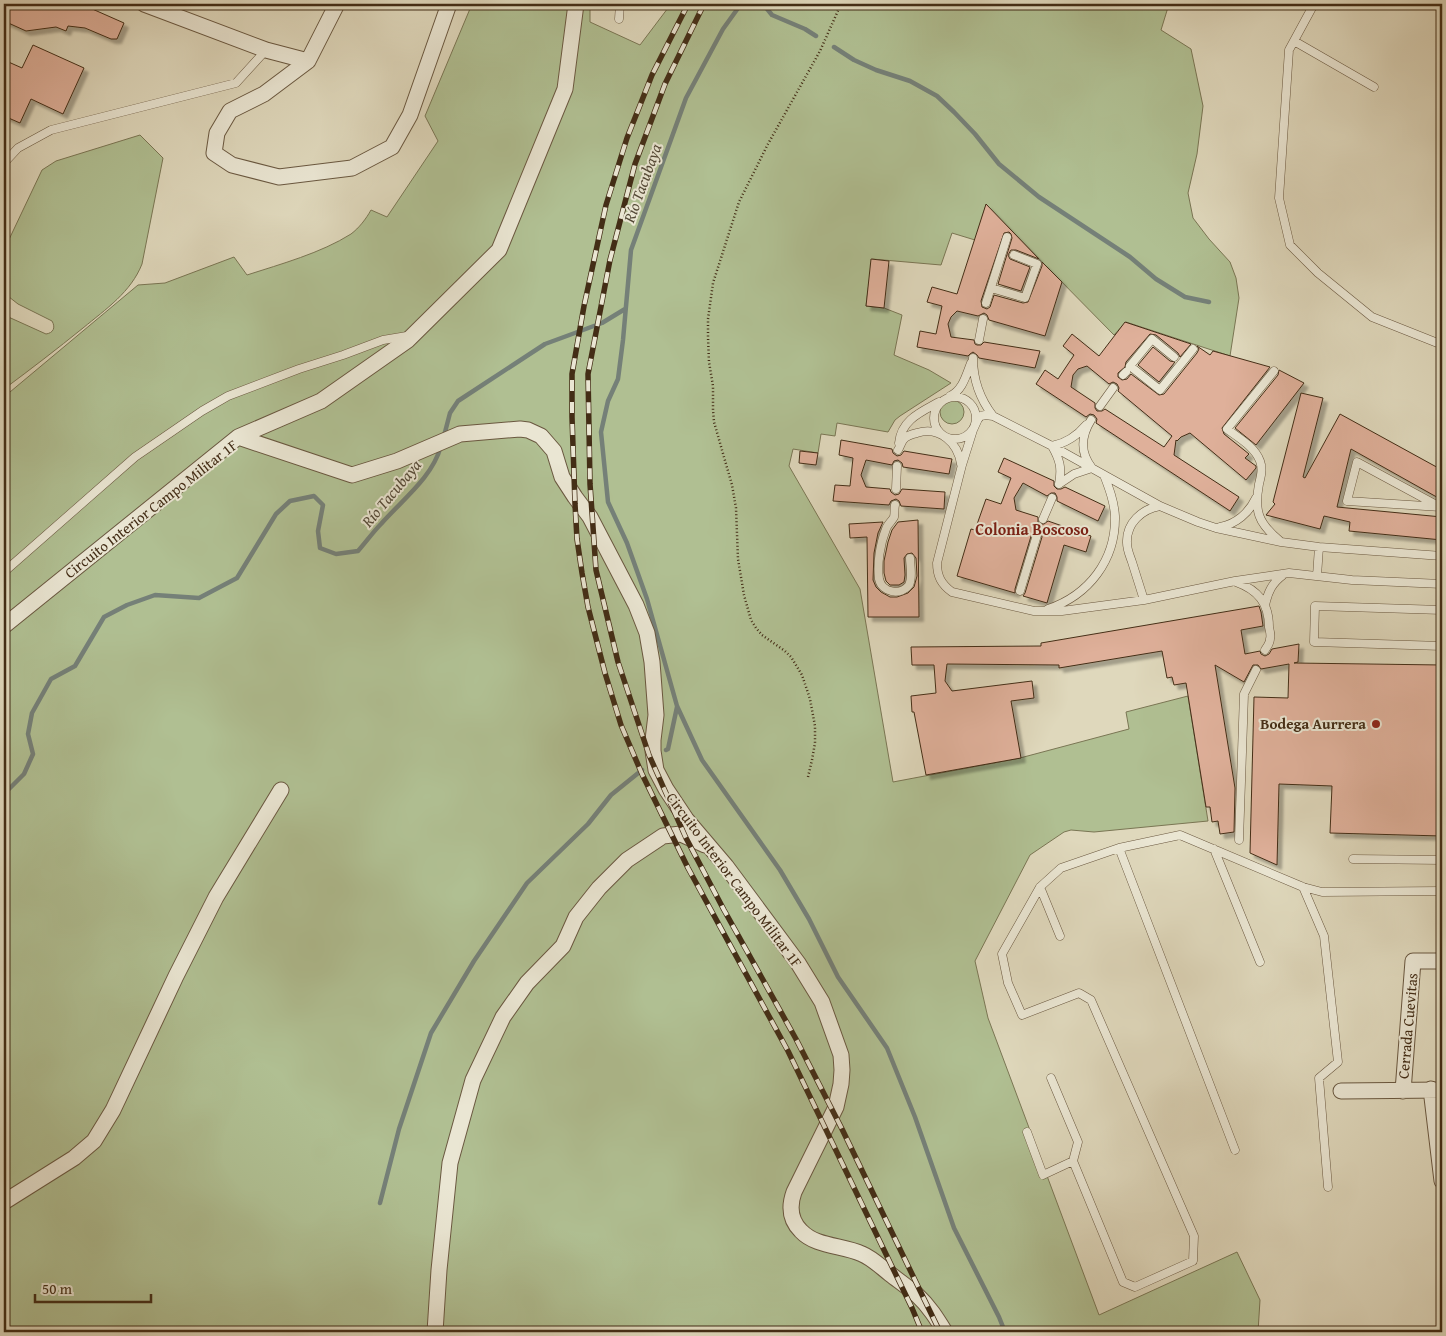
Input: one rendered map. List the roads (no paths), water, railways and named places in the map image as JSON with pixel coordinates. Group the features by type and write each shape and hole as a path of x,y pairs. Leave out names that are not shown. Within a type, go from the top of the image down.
{"street":[{"path":"144,4 266,50 308,61"},
{"path":"337,4 308,61 264,94 230,111 216,132 214,153 232,165 279,177 352,168 392,147 410,115 449,4"},
{"path":"238,437 321,401 408,340 499,250 565,90 576,4"},
{"name":"Circuito Interior Campo Militar 1F","path":"4,626 238,437 352,475 397,461 460,434 520,429 528,430 541,436 554,451 562,477 590,517 636,605 647,633 656,702 653,740 656,770 686,819 759,909 798,963 822,1002 841,1055 841,1084 836,1106 794,1192 791,1200 792,1217 796,1225 807,1236 853,1250 870,1258 918,1296 935,1316 945,1332"},
{"path":"4,1202 74,1158 94,1141 113,1110 176,976 216,897 281,790"},
{"path":"435,1332 450,1163 473,1080 503,1017 528,983 563,946 576,917 599,888 627,860 663,836 681,834 710,848"},
{"name":"Cerrada Cuevitas","path":"1403,1091 1413,961 1442,961"},
{"path":"1340,1091 1437,1089 1442,1181"}],"lane":[{"path":"619,18 620,4"},
{"path":"1314,4 1289,50 1279,198 1290,245 1318,273 1372,317 1440,344 1442,340"},
{"path":"1294,41 1374,87"},
{"path":"4,163 18,148 51,130 236,84 266,50"},
{"path":"986,303 1008,236"},
{"path":"991,288 1025,298 1037,264 1014,255"},
{"path":"979,340 983,319"},
{"path":"4,572 135,457 202,410 228,396 299,369 383,340 413,335"},
{"path":"1174,357 1152,339 1130,366 1160,390 1193,349"},
{"path":"973,358 977,388 993,416 981,416 972,430 959,438 952,438 928,431 914,433 904,438 898,450 902,430 909,421 916,414 954,394 962,386 973,358"},
{"path":"1216,528 1241,518 1254,503 1262,470 1261,462 1253,450 1228,429 1274,371"},
{"path":"1100,406 1113,388"},
{"path":"962,465 956,448 938,431 934,416 936,408 945,399 956,396 964,398 974,409 976,423 962,465 937,563 939,578 947,588 958,594 1034,611 1062,611 1144,600 1235,581 1289,573 1352,580 1442,584"},
{"path":"970,404 1052,446 1160,506 1216,528 1281,542 1319,547 1442,556"},
{"path":"1052,446 1062,444 1072,438 1091,420 1084,436 1083,444 1087,462 1092,468"},
{"path":"1052,446 1059,458 1059,484 1074,474 1092,468"},
{"path":"1357,462 1365,466 1442,508 1347,501 1357,462"},
{"path":"896,489 897,466"},
{"path":"1034,611 1047,610 1072,598 1084,590 1102,568 1112,542 1114,522 1113,501 1104,475"},
{"path":"1257,494 1258,512 1261,521 1281,542"},
{"path":"1043,519 1052,498"},
{"path":"895,505 894,518 885,530 880,556 880,580 886,589 900,592 908,586 911,582 910,558"},
{"path":"1144,600 1128,552 1128,534 1135,519 1140,514 1153,507 1160,506"},
{"path":"1020,591 1037,535"},
{"path":"1317,576 1319,547"},
{"path":"1265,650 1270,639 1266,605 1267,596 1271,587 1284,574"},
{"path":"1235,581 1252,589 1266,605"},
{"path":"1442,610 1315,606 1314,642 1442,646"},
{"path":"1239,840 1244,694 1256,670"},
{"path":"1051,1078 1078,1142 1073,1161 1123,1282 1135,1287 1193,1261 1194,1236 1091,1000 1079,993 1022,1015 1008,983 1002,954 1040,886 1060,868 1119,848 1180,835 1322,892 1442,891"},
{"path":"1119,848 1235,1150"},
{"path":"1214,849 1260,962"},
{"path":"1352,859 1442,860"},
{"path":"1040,886 1060,936"},
{"path":"1304,886 1324,936 1338,1062 1319,1078 1328,1187"},
{"path":"1027,1132 1043,1175 1073,1161"}],"waterway":[{"path":"741,4 723,29 686,98 631,250 618,379 608,401 601,432 608,502 627,543 647,599 677,706 702,760 780,870 809,919 838,977 887,1048 915,1117 954,1228 1005,1332"},
{"path":"763,4 772,15 805,29 816,36"},
{"path":"834,47 854,60 876,70 910,81 937,96 975,134 999,164 1039,197 1130,257 1156,279 1185,297 1209,302"},
{"name":"Río Tacubaya","path":"444,436 450,413 458,401 545,344 602,323 625,309"},
{"name":"Río Tacubaya","path":"4,794 24,774 33,754 28,734 32,713 51,679 75,666 104,617 127,605 155,595 199,598 237,578 276,514 290,501 314,496 323,505 318,531 320,548 336,554 358,551 424,478 437,458 441,446"},
{"path":"666,750 668,749 677,707"},
{"path":"380,1203 399,1129 431,1033 474,961 527,883 588,824 611,795 642,770"}],"railway":[{"path":"688,4 652,75 627,138 606,205 584,306 572,374 575,504 577,539 582,573 588,607 605,673 621,725 642,774 688,868 788,1051 922,1332"},
{"path":"704,4 665,84 635,164 610,260 588,374 590,484 596,570 618,662 649,755 686,838 796,1039 842,1129 940,1332"}],"place":[{"name":"Bodega Aurrera","path":"1376,724"}],"district":[{"name":"Colonia Boscoso","path":"1032,529"}]}
